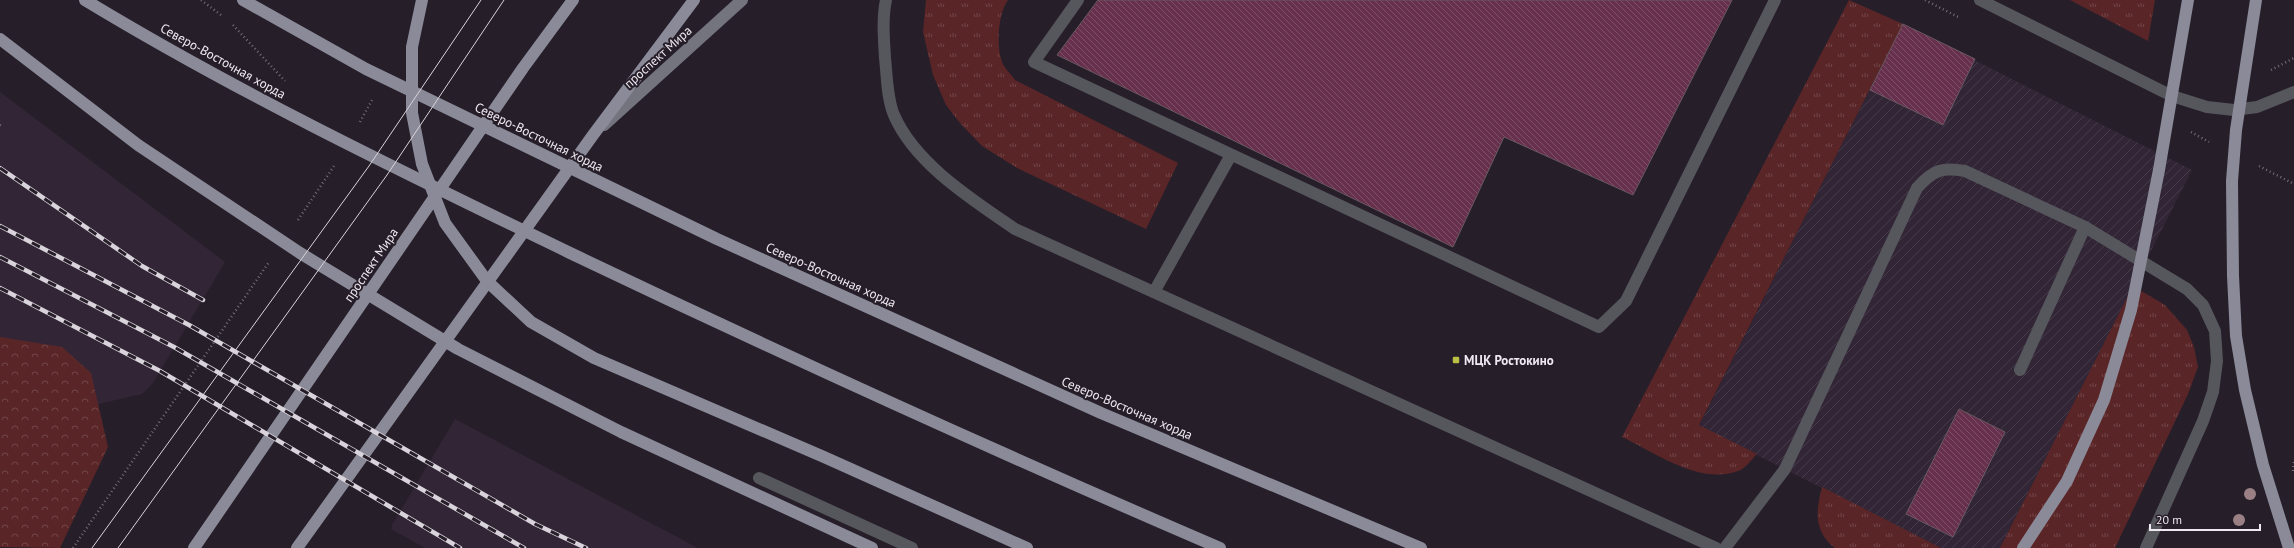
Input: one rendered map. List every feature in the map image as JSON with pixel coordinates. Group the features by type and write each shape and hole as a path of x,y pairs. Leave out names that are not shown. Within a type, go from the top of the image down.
{"main road":[{"name":"Северо-Восточная хорда","path":"85,0 366,154 739,332 1038,470 1220,548"},
{"name":"Северо-Восточная хорда","path":"243,0 366,69 717,239 1101,413 1421,548"},
{"path":"422,0 412,47 412,113 422,164 450,229 487,281 531,322 594,358 824,457 1026,548"},
{"name":"проспект Мира","path":"194,548 518,75 573,0"},
{"name":"проспект Мира","path":"297,548 593,135 694,0"},
{"name":"проспект Мира","path":"593,135 742,0"},
{"path":"2024,548 2067,481 2104,400 2131,310 2160,170 2188,0"},
{"path":"2256,0 2236,130 2232,181 2233,276 2236,336 2245,390 2263,465 2289,548"},
{"path":"0,39 138,145 300,253 458,349 621,432 872,548"}],"street":[{"path":"886,0 884,45 887,77 894,115 913,147 963,193 1015,229 1716,548"},
{"path":"1078,0 1034,62 1599,327 1626,301 1775,0"},
{"path":"1980,0 2172,96 2207,107 2234,110 2257,107 2294,92"},
{"path":"1154,292 1231,155"},
{"path":"1725,548 1785,469 1917,188 1928,176 1947,168 1965,171 2085,227 2187,289 2203,305 2215,332 2217,361 2213,392 2203,421 2146,548"},
{"path":"2020,370 2085,227"},
{"path":"758,478 912,548"}],"path":[{"path":"73,548 251,289"}],"shaded area":[{"path":"1903,24 2192,170 2000,548 1941,548 1699,426"},
{"path":"0,92 225,262 153,383 142,394 77,409 0,368"},
{"path":"455,419 698,548 425,548 391,529"}],"green space":[{"path":"926,0 1008,0 1000,21 999,47 1003,64 1015,80 1178,163 1146,229 1019,169 982,146 960,123 946,105 933,75 923,32"},
{"path":"1849,0 1903,24 1699,425 1757,454 1746,466 1738,471 1723,474 1708,474 1693,471 1663,458 1622,437"},
{"path":"2070,0 2155,0 2148,41"},
{"path":"2133,286 2165,305 2187,330 2194,347 2198,367 2188,394 2115,548 2000,548"},
{"path":"0,337 62,347 91,373 108,447 60,548 0,547"},
{"path":"1822,487 1941,548 1835,548 1823,535 1818,520 1818,504"}],"building":[{"path":"1098,0 1732,0 1633,195 1504,137 1453,247 1057,55"},
{"path":"1903,24 1975,59 1943,125 1870,90"},
{"path":"1959,409 2005,432 1953,537 1906,514"}],"tram line":[{"path":"92,548 369,166 481,0"},
{"path":"118,548 387,175 504,0"}],"railway":[{"path":"0,168 142,266 203,300"},
{"path":"0,226 189,325 535,524 586,548"},
{"path":"0,257 174,347 524,548"},
{"path":"0,288 160,371 460,548"}],"place":[{"name":"МЦК Ростокино","path":"1456,360"}]}
